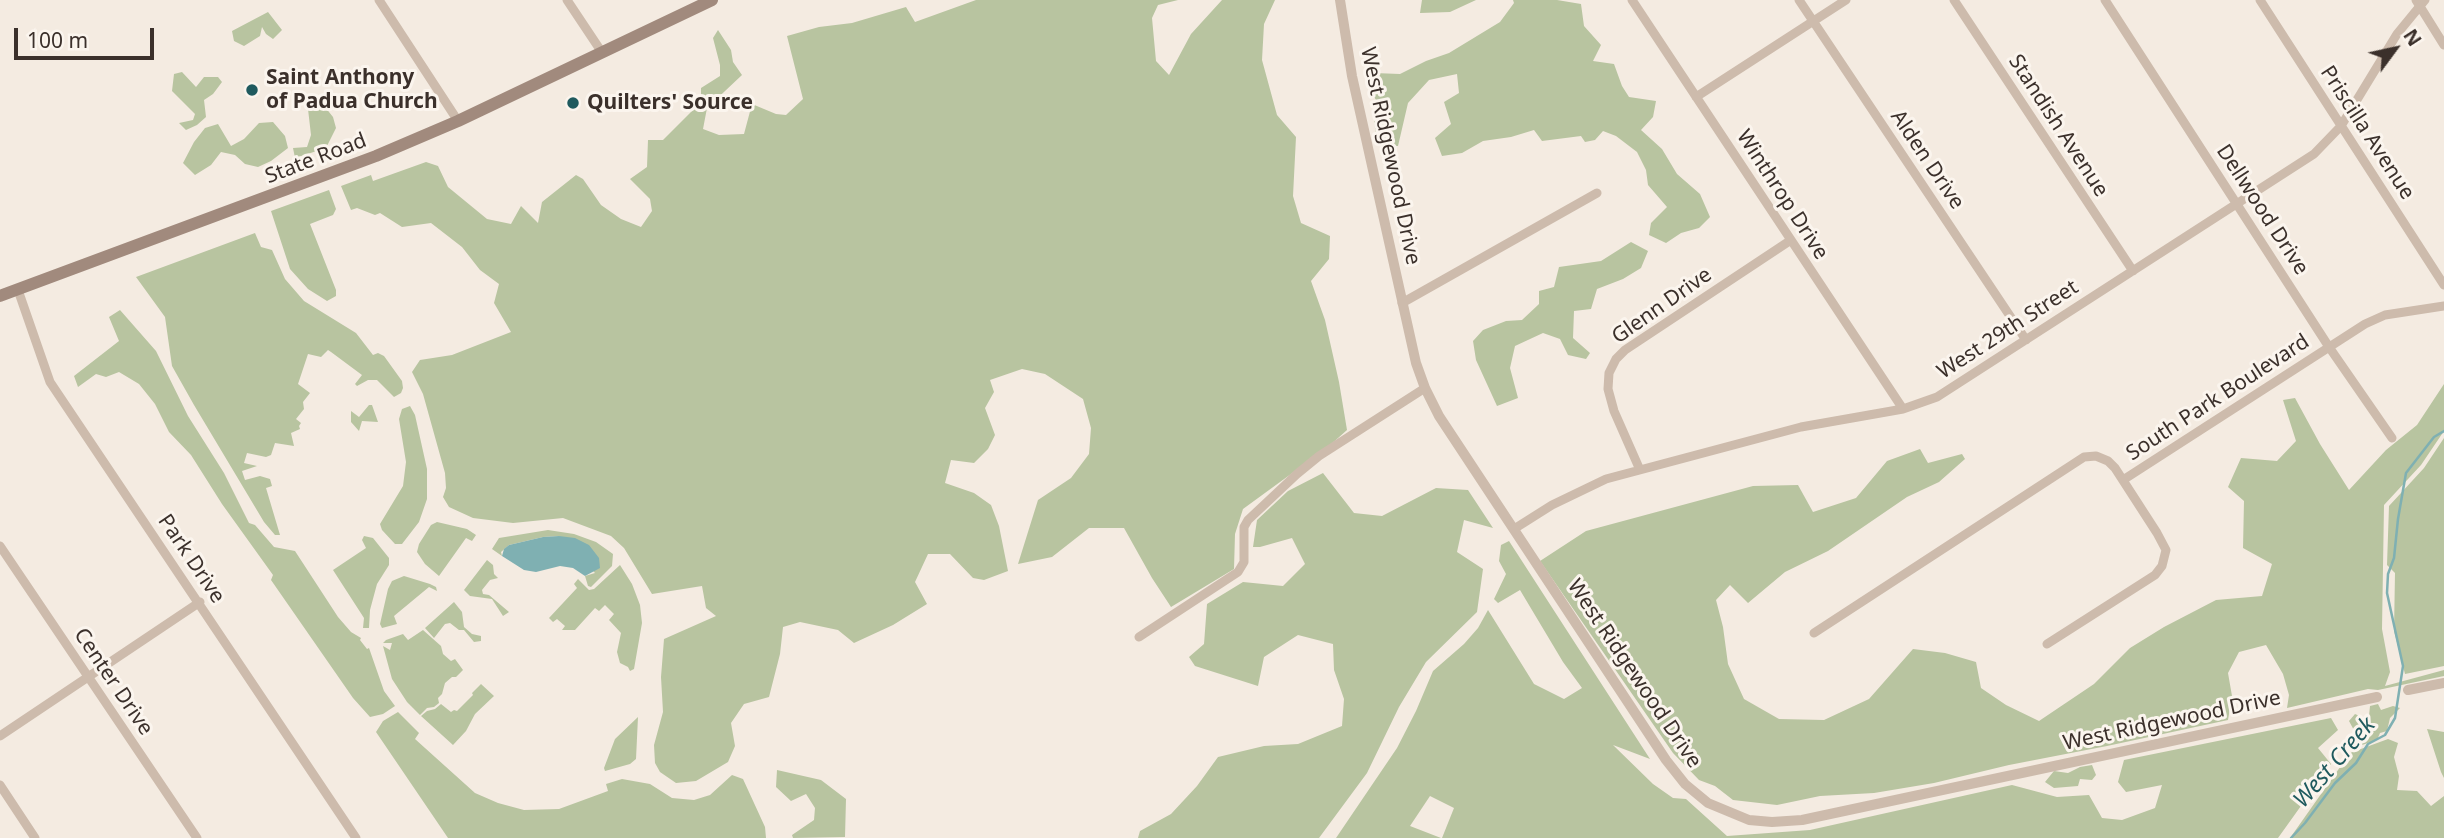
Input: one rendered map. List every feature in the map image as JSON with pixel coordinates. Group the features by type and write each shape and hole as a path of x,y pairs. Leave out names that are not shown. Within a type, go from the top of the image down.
{"main road":[{"name":"State Road","path":"0,296 338,171 458,121 712,0"}],"street":[{"path":"379,0 458,121"},
{"path":"567,0 601,51"},
{"name":"West Ridgewood Drive","path":"1340,0 1352,76 1416,363 1425,388 1439,416 1676,773 1691,790 1708,803 1749,820 1787,822 2376,697"},
{"name":"Winthrop Drive","path":"1632,0 1903,409"},
{"name":"Alden Drive","path":"1799,0 2025,340"},
{"path":"1696,97 1846,0"},
{"name":"Standish Avenue","path":"1954,0 2133,271"},
{"name":"Dellwood Drive","path":"2105,0 2329,347 2392,438"},
{"name":"Priscilla Avenue","path":"2260,0 2444,285"},
{"path":"2420,2 2444,45"},
{"name":"West 29th Street","path":"1514,530 1576,492 1606,479 1801,427 1903,409 1937,397 2315,153 2341,126 2397,34 2420,2"},
{"path":"1402,303 1597,193"},
{"name":"Glenn Drive","path":"1640,470 1608,389 1609,373 1616,359 1625,350 1791,240"},
{"name":"Park Drive","path":"18,289 50,382 356,838"},
{"name":"South Park Boulevard","path":"1814,633 2084,457 2096,456 2108,461 2123,480 2365,324 2385,315 2444,306"},
{"path":"1139,637 1238,572 1244,562 1244,527 1248,520 1297,474 1320,456 1425,388"},
{"path":"2048,644 2155,575 2162,566 2166,550 2123,480"},
{"name":"Center Drive","path":"0,546 197,838"},
{"path":"0,736 200,602"},
{"path":"2408,690 2444,683"},
{"path":"0,785 35,838"}],"green space":[{"path":"976,0 1178,0 1158,5 1152,18 1156,61 1169,75 1191,34 1222,0 1275,0 1264,24 1262,60 1277,115 1296,137 1293,196 1301,223 1330,236 1329,259 1311,281 1325,320 1347,430 1243,509 1235,534 1234,569 1171,607 1124,528 1089,528 1052,557 1018,564 1038,500 1071,478 1089,454 1091,428 1083,399 1045,374 1022,369 990,380 994,392 985,408 995,435 988,449 974,463 951,460 945,483 974,493 991,505 999,526 1008,571 984,580 973,578 950,554 928,554 915,582 927,604 893,625 854,643 838,630 800,622 783,627 780,654 769,697 744,704 731,723 735,746 728,762 696,781 676,783 660,772 655,763 654,745 663,712 661,677 664,639 716,616 706,608 702,586 652,594 624,548 611,536 563,518 513,523 473,518 449,507 443,497 446,488 445,473 423,394 412,372 420,360 452,355 511,332 494,303 499,284 480,270 462,247 431,223 402,227 380,213 375,215 357,208 351,210 341,186 371,175 373,181 426,162 438,166 448,187 487,219 511,224 521,206 538,223 542,202 576,175 583,179 601,205 621,219 641,227 652,211 650,199 630,179 647,167 648,140 663,140 701,102 701,88 720,76 713,38 718,30 742,75 707,108 703,129 719,135 744,134 752,104 776,114 786,115 803,99 787,36 819,27 852,23 906,7 915,22"},
{"path":"1422,0 1476,0 1450,12 1420,13"},
{"path":"1513,0 1557,0 1581,4 1584,26 1601,45 1593,61 1614,64 1629,97 1656,101 1653,117 1641,130 1662,149 1677,174 1700,194 1710,217 1699,228 1681,233 1666,243 1649,235 1651,223 1667,207 1648,185 1646,170 1637,152 1616,136 1603,131 1595,140 1585,142 1581,136 1542,141 1534,130 1483,141 1462,153 1442,156 1435,138 1451,124 1444,102 1459,93 1457,74 1429,80 1408,103 1398,146 1378,146 1374,122 1382,110 1367,85 1374,73 1400,74 1449,53 1500,22 1514,3"},
{"path":"268,12 282,30 273,39 262,27 260,36 244,46 234,41 232,31"},
{"path":"182,72 196,87 204,77 218,77 222,82 213,94 204,100 206,117 186,130 179,123 193,120 195,114 172,91 174,74"},
{"path":"321,102 333,117 336,128 326,148 295,158 293,148 307,147 311,135 308,109"},
{"path":"273,122 285,136 288,148 258,167 245,164 235,155 221,152 211,165 195,175 183,163 205,128 218,124 231,146 244,139 259,123"},
{"path":"329,190 336,209 333,215 310,224 336,290 336,296 327,301 308,289 290,269 271,211"},
{"path":"255,233 261,247 272,250 285,279 304,301 356,333 373,355 378,353 384,356 402,381 403,388 401,393 394,397 377,380 368,380 357,386 355,384 362,375 328,350 321,357 308,354 298,384 310,393 303,402 304,409 296,419 301,423 300,429 291,433 294,446 275,443 271,455 266,457 247,453 244,463 257,466 242,471 245,480 260,476 270,479 272,486 266,488 280,535 275,535 264,522 172,366 165,317 136,277"},
{"path":"1631,242 1648,251 1641,268 1623,279 1597,289 1591,309 1574,311 1573,338 1590,353 1586,359 1568,355 1560,339 1543,333 1515,346 1510,368 1518,398 1497,406 1476,360 1473,341 1483,330 1506,321 1522,320 1539,304 1539,291 1554,287 1559,267 1601,261"},
{"path":"120,310 156,351 188,416 224,473 249,523 255,525 274,547 295,551 338,617 351,632 361,638 367,649 369,648 384,691 395,706 383,714 370,717 353,698 271,580 273,575 191,455 169,432 155,404 139,384 119,372 106,377 96,374 78,387 74,376 119,341 109,317"},
{"path":"2444,384 2444,431 2421,465 2384,505 2382,629 2390,672 2385,686 2444,670 2444,676 2378,690 2368,689 2287,708 2289,695 2283,674 2266,645 2239,652 2228,673 2232,696 2228,720 1934,783 1874,793 1820,796 1777,805 1733,800 1715,786 1699,780 1673,753 1540,561 1586,531 1753,486 1798,485 1813,512 1856,498 1887,461 1920,449 1928,463 1962,454 1965,459 1939,482 1907,497 1828,551 1785,572 1748,603 1730,585 1716,600 1728,664 1744,699 1779,719 1824,720 1869,699 1913,649 1945,653 1976,662 1981,688 2006,705 2039,721 2094,684 2130,648 2164,627 2216,600 2262,596 2272,564 2243,548 2244,501 2228,487 2241,458 2277,461 2296,441 2283,400 2295,398 2349,490 2386,450 2417,425"},
{"path":"372,405 378,422 362,421 359,431 351,422 351,411 359,417"},
{"path":"410,406 415,415 427,469 427,499 419,522 402,544 395,544 380,524 403,486 406,462 399,419 402,409"},
{"path":"2444,438 2444,666 2405,674 2394,631 2395,573 2387,565 2389,506 2424,468"},
{"path":"1323,473 1354,513 1382,516 1436,488 1468,490 1493,528 1464,520 1457,552 1483,569 1477,612 1426,662 1399,707 1367,773 1319,838 1138,838 1140,831 1171,814 1197,786 1218,757 1264,746 1298,744 1342,726 1344,699 1334,670 1333,644 1298,635 1264,657 1258,686 1195,666 1189,657 1204,644 1207,604 1243,582 1283,586 1305,564 1292,538 1253,547 1257,520 1288,491"},
{"path":"437,522 467,529 476,535 472,541 466,538 439,576 425,564 417,552 431,525"},
{"path":"548,530 574,534 596,542 613,554 612,566 591,587 588,586 585,576 595,573 559,536 509,545 501,552 502,556 492,549 499,538"},
{"path":"364,536 373,538 389,558 389,565 377,584 370,610 369,628 363,628 364,618 333,570 366,548 362,540"},
{"path":"1509,541 1650,759 1613,745 1653,784 1673,798 1686,799 1727,836 1810,830 2012,785 2057,797 2089,795 2102,818 2122,820 2155,808 2162,785 2126,792 2118,782 2124,760 2331,718 2338,730 2318,748 2331,764 2278,838 1442,838 1454,808 1430,796 1410,826 1441,838 1336,838 1397,748 1433,671 1464,644 1478,628 1488,610 1534,684 1564,699 1582,688 1563,662 1520,590 1498,603 1494,599 1506,574 1499,561 1501,545"},
{"path":"487,560 493,565 494,574 498,578 490,580 482,590 483,594 489,595 509,612 503,616 492,599 470,596 464,590"},
{"path":"620,565 632,584 640,605 642,623 634,669 630,671 620,663 617,652 621,633 609,620 614,614 605,605 599,611 595,608 575,630 562,630 565,626 557,619 553,622 549,618 577,588 574,584 578,579 589,590 594,589"},
{"path":"404,576 430,584 436,587 437,591 429,587 394,616 397,624 382,628 380,624 388,589 392,581"},
{"path":"454,602 462,612 464,627 472,634 481,636 481,641 474,642 464,630 459,630 450,623 445,624 434,638 425,628"},
{"path":"423,630 441,646 443,654 451,661 455,659 463,670 445,683 438,698 439,703 427,708 420,715 407,702 392,679 383,646 390,650 392,643 383,643 403,634 408,640"},
{"path":"481,684 494,696 475,714 466,731 453,745 421,716 441,704 451,712 457,711"},
{"path":"2378,704 2381,710 2393,706 2400,708 2390,718 2387,731 2380,733 2377,740 2362,745 2349,721 2355,714 2364,718 2369,716 2370,706"},
{"path":"398,712 419,733 415,739 475,793 498,803 524,810 559,809 608,791 606,784 622,779 650,784 672,798 694,800 710,795 732,775 743,779 765,827 766,838 448,838 376,732 383,721"},
{"path":"638,717 636,759 630,764 605,771 615,739"},
{"path":"2427,729 2444,732 2444,778 2441,772"},
{"path":"2388,739 2398,743 2394,757 2399,776 2397,790 2417,791 2431,806 2444,796 2444,838 2290,838 2350,753"},
{"path":"2092,765 2096,775 2092,780 2080,779 2078,786 2054,788 2045,782 2054,771 2068,773"},
{"path":"777,770 821,780 846,799 845,837 793,838 792,835 814,820 815,808 806,794 791,801 776,787"}],"water":[{"path":"559,536 575,538 589,545 599,558 600,568 585,576 573,568 560,566 536,572 524,570 502,556 509,545"}],"waterway":[{"name":"West Creek","path":"2291,838 2335,783 2356,763 2368,744 2385,735 2395,718 2403,666 2387,593 2388,574 2394,558 2406,473 2434,437 2444,431"}],"place":[{"name":"Saint Anthony of Padua Church","path":"252,90"},
{"name":"Quilters' Source","path":"573,103"}]}
